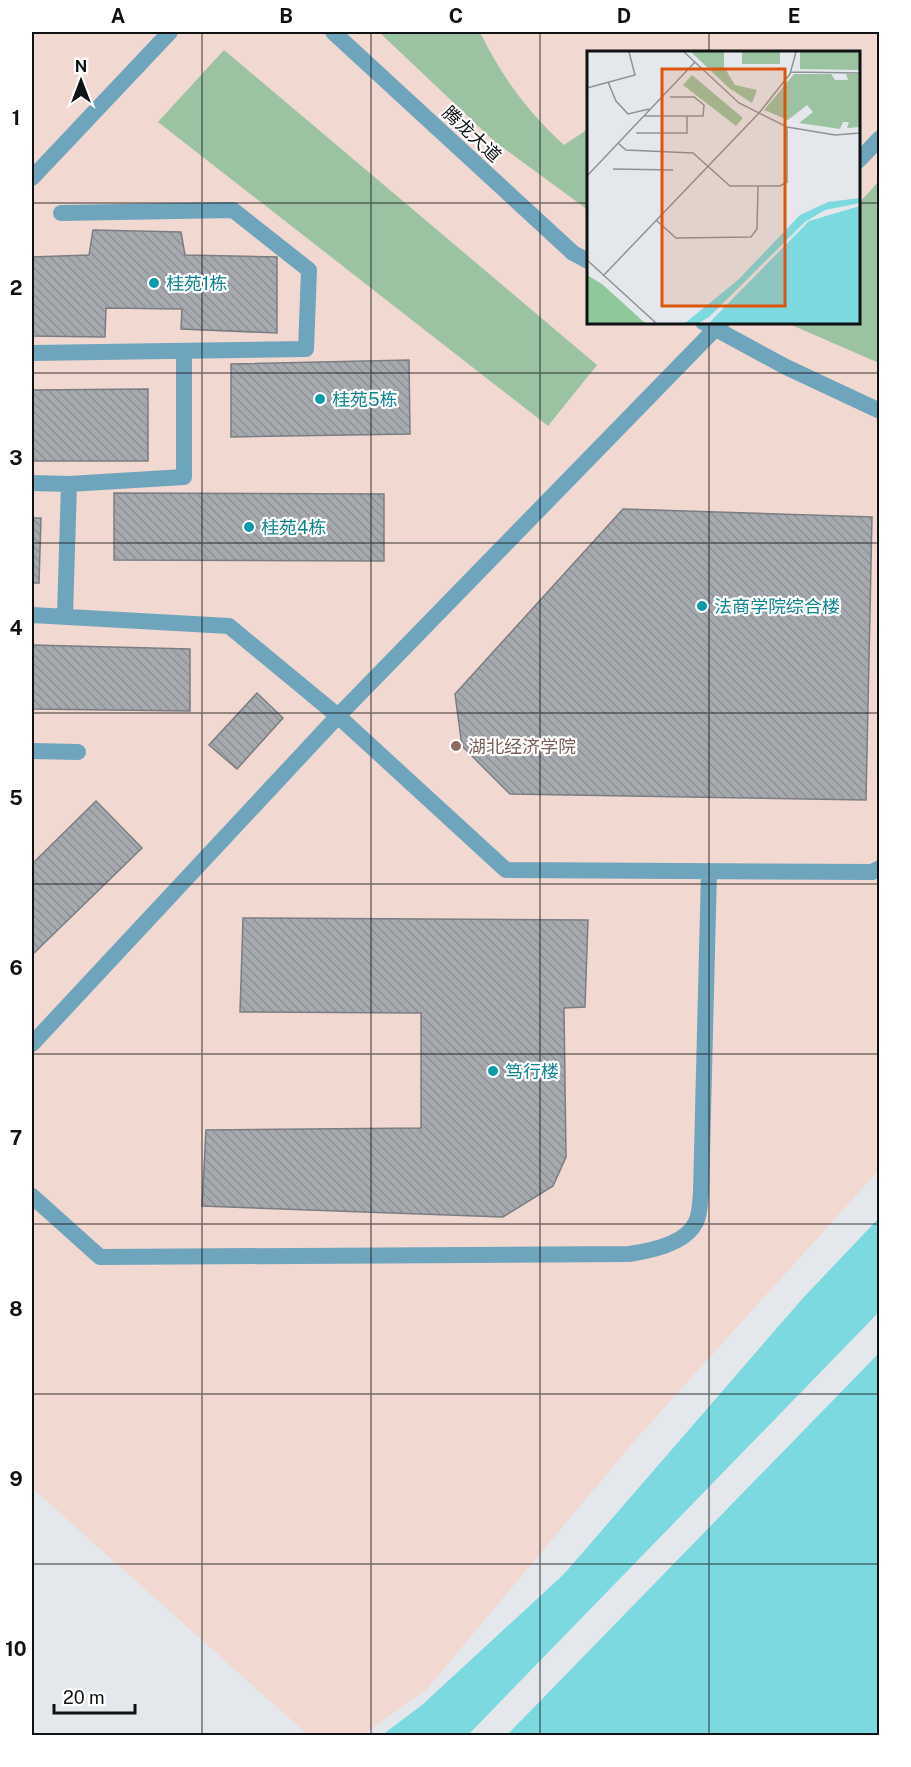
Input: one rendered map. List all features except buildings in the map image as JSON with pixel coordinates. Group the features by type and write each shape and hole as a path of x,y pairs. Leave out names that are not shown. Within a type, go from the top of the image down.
{"street":[{"path":"32,178 170,32"},
{"name":"腾龙大道","path":"333,32 573,253 587,260"},
{"path":"860,158 879,138"},
{"path":"32,353 306,350 309,270 233,210 60,213"},
{"path":"32,1044 338,716 714,325 786,368 879,411"},
{"path":"32,483 69,484 184,477 184,353"},
{"path":"65,615 69,484"},
{"path":"32,615 65,615 229,626 338,716 506,870 872,872 879,868"},
{"path":"32,751 78,752"},
{"path":"32,1196 100,1257 629,1254 657,1250 681,1237 696,1222 701,1193 709,871"}],"shaded area":[{"name":"湖北经济学院","path":"32,32 879,32 879,1170 636,1439 427,1689 363,1735 308,1735 32,1488"}],"green space":[{"path":"379,32 480,32 516,93 564,145 587,130 587,209 494,141"},
{"path":"224,50 597,365 548,426 158,122"},
{"path":"879,181 879,363 789,324 860,324 860,202"}],"water":[{"path":"879,1218 879,1312 468,1735 382,1735 422,1705 564,1574 803,1298"},
{"path":"879,1353 879,1735 507,1735"}],"place":[{"name":"桂苑1栋","path":"154,283"},
{"name":"桂苑5栋","path":"320,399"},
{"name":"桂苑4栋","path":"249,527"},
{"name":"法商学院综合楼","path":"702,606"},
{"name":"湖北经济学院","path":"456,746"},
{"name":"笃行楼","path":"493,1071"}]}
